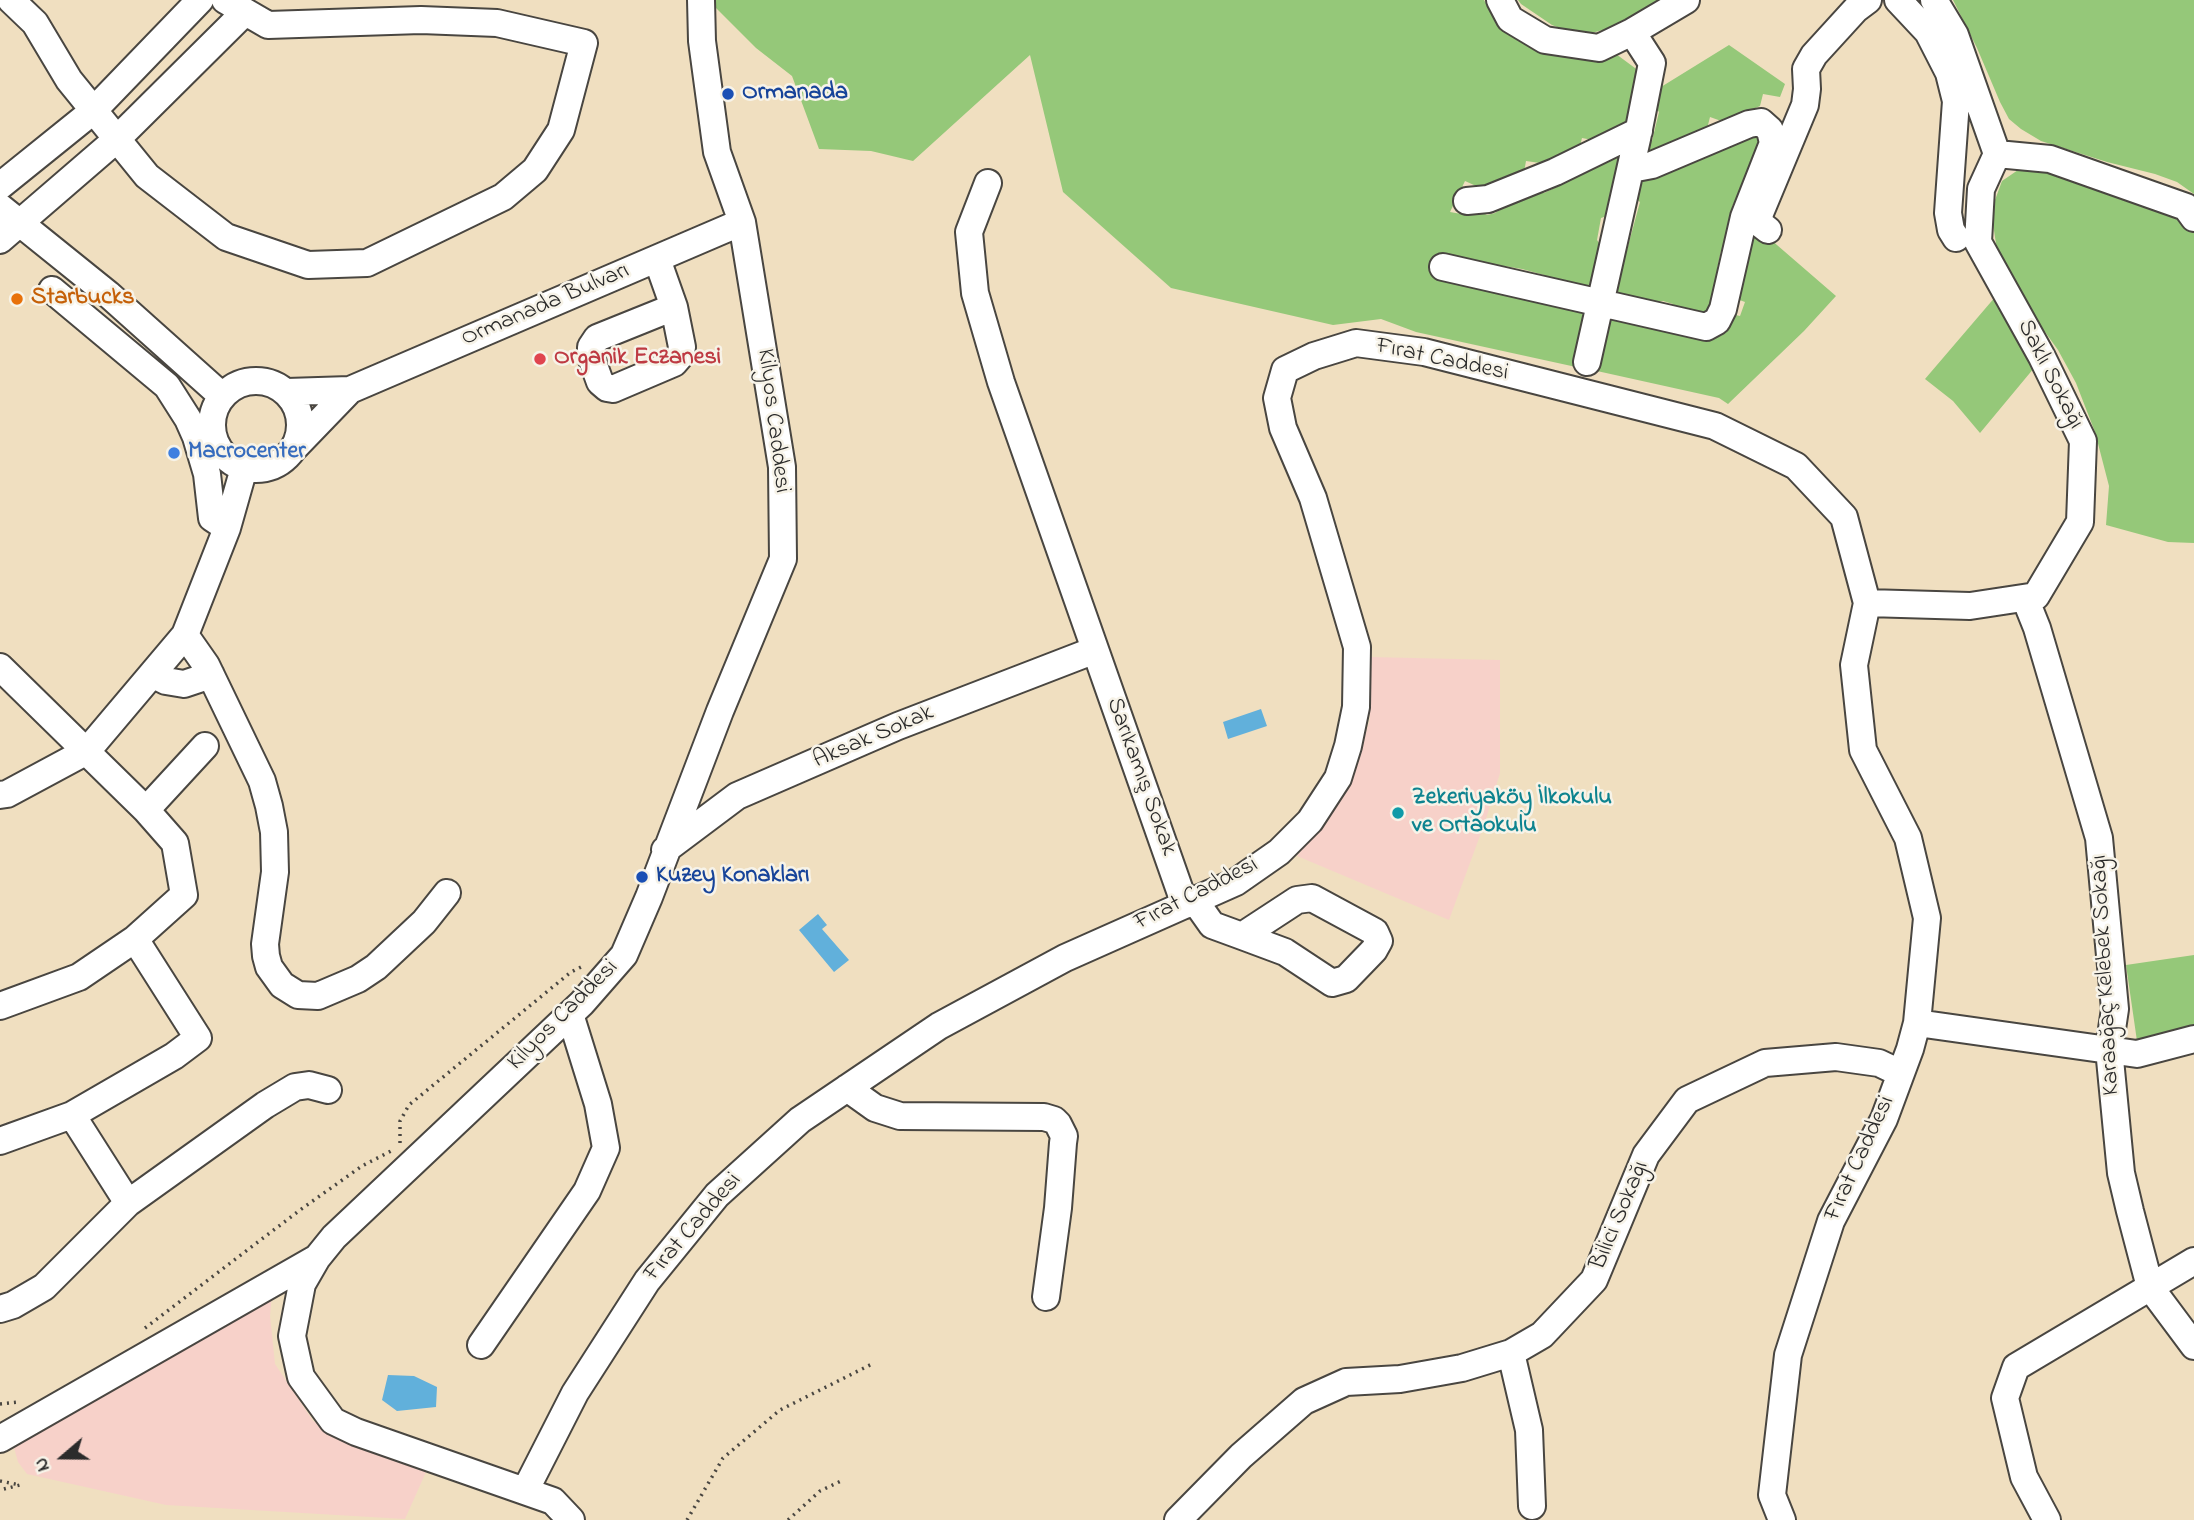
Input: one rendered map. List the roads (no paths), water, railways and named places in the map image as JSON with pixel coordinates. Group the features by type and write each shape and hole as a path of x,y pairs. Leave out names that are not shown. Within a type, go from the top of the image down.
{"street":[{"path":"0,240 10,215 117,139 235,6 268,25 372,11 421,20 497,23 584,43 561,130 536,170 503,197 367,263 308,265 226,237 148,176 117,139 93,111 69,80 35,23 11,0"},
{"path":"0,186 93,111 200,0"},
{"name":"Kilyos Caddesi","path":"571,1520 553,1501 356,1433 333,1421 301,1377 292,1336 302,1284 317,1258 334,1237 570,1014 624,955 649,897 720,710 783,559 782,467 742,222 717,152 702,41 701,0"},
{"path":"1500,0 1510,19 1545,40 1599,48 1686,0"},
{"path":"1768,230 1759,223 1760,213 1805,105 1805,69 1814,55 1856,9 1868,0"},
{"path":"1898,0 1928,32 1949,74 1956,101 1948,213 1951,230 1956,239"},
{"path":"1934,0 1955,35 1997,154 2050,159 2186,207 2194,218"},
{"path":"1587,362 1652,63 1632,32"},
{"path":"1443,267 1706,327 1717,321 1723,309 1744,217 1773,143 1770,130 1761,122 1749,124 1652,165 1630,169"},
{"path":"1466,201 1488,198 1555,172 1639,131"},
{"name":"Saklı Sokağı","path":"1997,154 1981,189 1978,242 2042,357 2083,441 2080,522 2036,596 2025,598"},
{"name":"Sarıkamış Sokak","path":"988,183 969,232 975,293 1001,382 1095,650 1190,903"},
{"path":"10,215 108,294 222,396"},
{"name":"Ormanada Bulvarı","path":"287,392 350,390 742,222"},
{"path":"657,259 674,307"},
{"path":"52,290 167,386 188,419 196,438 206,474 212,518 227,528"},
{"name":"Fırat Caddesi","path":"526,1492 575,1393 647,1281 717,1195 800,1121 939,1026 1065,958 1236,882 1279,852 1310,821 1338,778 1348,746 1356,707 1357,647 1313,498 1283,428 1277,398 1285,370 1314,356 1356,344 1423,352 1715,426 1796,466 1844,517 1867,603 1854,665 1863,750 1908,838 1927,918 1917,1023 1884,1119 1831,1221 1788,1355 1772,1495 1782,1520"},
{"path":"167,386 187,365"},
{"path":"261,380 275,384 287,392 296,404 300,417 296,446 286,458 274,466 259,470 244,468 230,461 220,451 213,437 213,415 222,396 246,381 261,380"},
{"name":"Ormanada Bulvarı","path":"296,446 350,390"},
{"path":"0,795 7,794 87,751 185,635 227,528 244,468"},
{"path":"1867,603 1970,606 2025,598"},
{"name":"Karaağaç Kelebek Sokağı","path":"2025,598 2037,628 2099,838 2115,1009 2109,1049 2121,1173 2150,1287 2194,1346"},
{"path":"185,635 199,652 211,675 262,781 269,806 274,832 275,872 265,944 269,967 282,985 298,995 318,996 358,979 376,967 424,922 447,893"},
{"name":"Aksak Sokak","path":"666,850 737,796 898,726 1095,650"},
{"path":"0,667 146,810 175,843 184,895 135,939 79,977 0,1006"},
{"path":"152,674 166,681 184,684 211,675"},
{"path":"146,810 205,746"},
{"path":"1190,903 1212,925 1285,953 1332,983 1346,979 1379,942 1375,932 1312,898 1297,900 1241,936"},
{"path":"0,1141 72,1115 174,1056 198,1038 135,939"},
{"path":"481,1345 587,1191 606,1148 598,1104 570,1014"},
{"path":"1917,1023 2137,1054 2194,1039"},
{"name":"Bilici Sokağı","path":"1178,1520 1241,1456 1304,1401 1346,1382 1400,1379 1450,1370 1511,1353 1542,1335 1594,1280 1646,1155 1687,1100 1765,1063 1836,1057 1879,1063 1900,1073"},
{"path":"0,1309 13,1305 44,1287 128,1203 265,1105 295,1087 309,1084 328,1090"},
{"path":"847,1088 874,1108 900,1116 1044,1117 1058,1124 1064,1136 1046,1297"},
{"path":"72,1115 128,1203"},
{"path":"0,1439 317,1258"},
{"path":"2047,1520 2024,1477 2005,1398 2016,1367 2194,1261"},
{"path":"1511,1353 1529,1430 1532,1506"}],"water":[{"path":"1261,709 1267,726 1228,739 1223,722"},
{"path":"818,914 827,925 822,929 849,960 834,972 799,930"},
{"path":"388,1375 414,1376 437,1387 436,1407 397,1411 382,1400"}],"place":[{"name":"Ormanada","path":"728,94"},
{"name":"Starbucks","path":"17,299"},
{"name":"Organik Eczanesi","path":"540,359"},
{"name":"Macrocenter","path":"174,453"},
{"name":"Zekeriyaköy İlkokulu ve Ortaokulu","path":"1398,813"},
{"name":"Kuzey Konakları","path":"642,877"}]}
